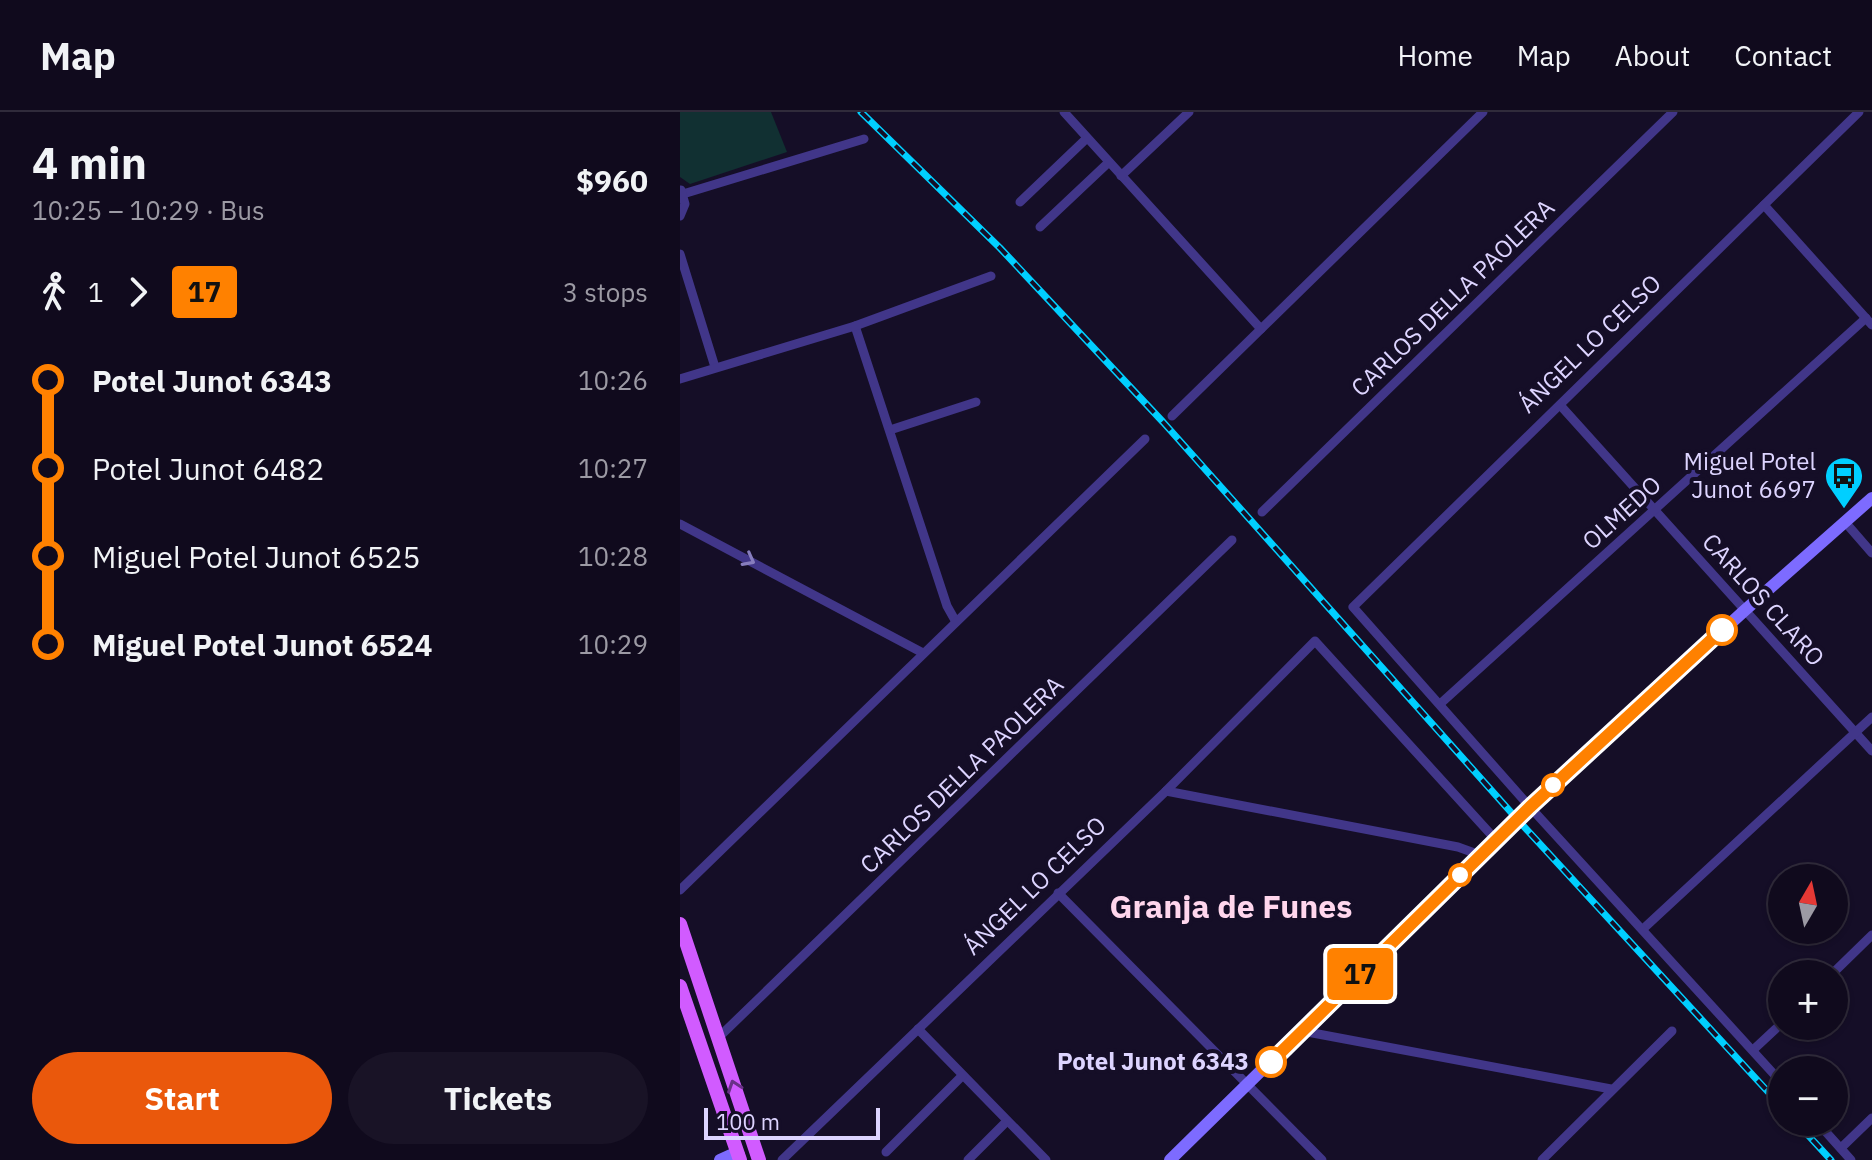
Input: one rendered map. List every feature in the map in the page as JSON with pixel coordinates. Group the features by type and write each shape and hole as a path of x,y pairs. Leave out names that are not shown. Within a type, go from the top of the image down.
{"main road":[{"path":"1170,1160 1530,807 1872,498"},
{"path":"680,924 759,1160"},
{"path":"680,986 741,1158"},
{"path":"720,1160 731,1155 741,1158"}],"street":[{"path":"1064,112 1261,329"},
{"path":"1121,176 1189,112"},
{"path":"1172,416 1483,112"},
{"name":"CARLOS DELLA PAOLERA","path":"1262,512 1673,112"},
{"name":"ÁNGEL LO CELSO","path":"1440,704 1353,607 1859,112"},
{"path":"1020,202 1087,138"},
{"path":"680,216 685,204 682,192 864,139"},
{"path":"1040,227 1109,162"},
{"path":"1764,205 1869,322"},
{"path":"680,254 715,367"},
{"path":"680,379 855,326 991,276"},
{"name":"OLMEDO","path":"1440,704 1869,322"},
{"path":"855,326 947,606 956,622"},
{"path":"890,430 976,402"},
{"name":"CARLOS CLARO","path":"1560,405 1872,751"},
{"path":"680,890 1145,439"},
{"path":"1845,522 1872,553"},
{"path":"680,524 923,653"},
{"name":"CARLOS DELLA PAOLERA","path":"718,1038 1232,540"},
{"name":"ÁNGEL LO CELSO","path":"782,1160 1166,791 1315,641 1496,840"},
{"path":"1440,704 1768,1067"},
{"path":"1643,929 1872,717"},
{"path":"1166,791 1458,847 1480,855"},
{"path":"1058,893 1322,1160"},
{"path":"1846,960 1872,935"},
{"path":"918,1029 1046,1160"},
{"path":"1302,1031 1611,1089"},
{"path":"1542,1160 1672,1031"},
{"path":"1753,1050 1768,1036"},
{"path":"886,1152 962,1076"},
{"path":"1841,1148 1872,1118"},
{"path":"968,1160 1007,1121"},
{"path":"1830,1136 1851,1160"}],"green space":[{"path":"680,112 771,112 787,152 690,184 680,177"}],"railway":[{"path":"861,112 1000,248 1163,422 1517,819 1768,1092"},
{"path":"1809,1136 1831,1160"}],"bus line":[{"name":"17","path":"1271,1062 1530,807 1722,630"}],"place":[{"name":"Miguel Potel Junot 6697","path":"1844,510"},
{"name":"Potel Junot 6343","path":"1271,1062"}],"district":[{"name":"Granja de Funes","path":"1231,907"}]}
